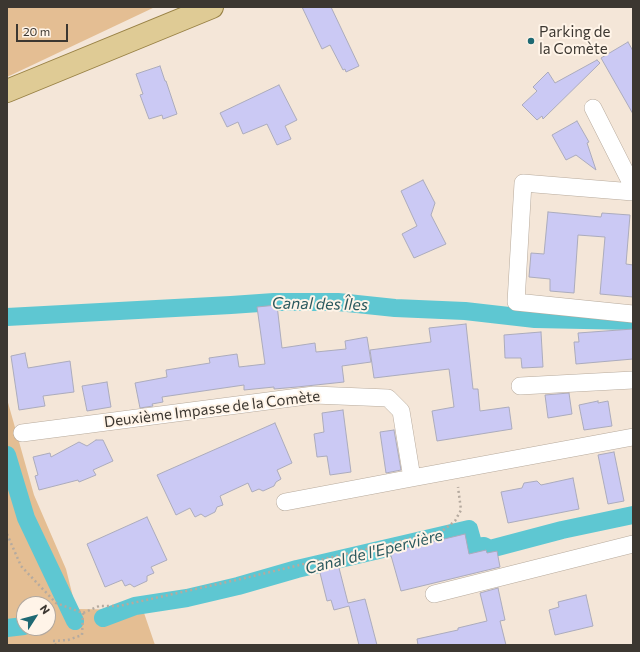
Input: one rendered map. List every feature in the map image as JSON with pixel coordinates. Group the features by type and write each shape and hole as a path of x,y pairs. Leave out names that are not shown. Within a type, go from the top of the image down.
{"main road":[{"path":"7,91 212,7"}],"street":[{"path":"593,108 633,187"},
{"path":"633,192 523,183 516,302 633,314"},
{"path":"520,386 633,380"},
{"name":"Deuxième Impasse de la Comète","path":"22,433 314,395 388,398 401,411 412,478"},
{"path":"285,502 633,437"},
{"path":"434,594 633,544"}],"path":[{"path":"7,534 21,566 56,602 83,613 99,606 119,606 442,531 455,521 461,510 456,470"},
{"path":"56,645 53,641 68,640 82,635 83,613"}],"shaded area":[{"path":"7,7 155,7 7,77"},
{"path":"7,399 34,495 66,569 76,609 143,610 155,645 7,645"}],"building":[{"path":"302,7 331,7 359,66 346,72 345,69 343,70 330,45 322,49"},
{"path":"628,42 633,51 633,114 601,58"},
{"path":"597,60 600,63 543,119 542,116 537,120 522,105 537,91 533,87 548,72 555,83"},
{"path":"160,66 177,114 163,119 162,115 149,119 140,95 143,94 136,74"},
{"path":"279,85 297,120 285,126 291,139 277,145 267,124 243,134 238,122 227,127 220,113"},
{"path":"577,121 589,142 587,143 596,170 576,155 566,160 552,135"},
{"path":"423,180 435,203 431,215 446,244 414,258 402,234 417,226 401,191"},
{"path":"548,212 601,217 602,213 630,215 626,264 633,265 633,297 600,294 605,237 578,235 574,293 550,291 550,279 529,277 531,253 544,254"},
{"path":"277,305 282,348 315,343 316,352 346,349 345,341 367,337 371,362 342,366 344,382 274,389 274,387 244,390 244,385 162,397 163,402 152,404 153,406 140,408 135,383 167,377 166,370 210,363 209,358 237,354 239,367 265,364 257,307"},
{"path":"466,324 473,389 478,389 480,411 509,407 512,429 437,441 432,411 454,407 449,369 374,378 370,350 431,342 429,328"},
{"path":"633,329 633,359 576,364 574,342 579,342 578,333"},
{"path":"541,332 543,367 522,368 521,358 505,358 504,335"},
{"path":"25,353 28,368 70,361 74,392 43,396 45,406 19,410 11,356"},
{"path":"107,382 111,407 87,411 82,386"},
{"path":"569,393 572,414 548,418 545,395"},
{"path":"598,401 598,403 608,401 612,426 584,430 579,405"},
{"path":"343,410 351,472 330,475 327,456 317,457 314,434 324,432 322,413"},
{"path":"275,423 292,463 277,470 281,479 276,482 274,486 263,491 259,489 252,492 248,483 220,496 223,505 217,507 215,512 205,517 201,514 195,517 190,508 176,515 157,475"},
{"path":"394,430 401,470 386,473 380,432"},
{"path":"96,440 103,440 113,461 93,470 96,475 79,482 78,480 39,490 35,476 38,475 33,457 50,453 51,457 79,442 87,446"},
{"path":"614,452 624,501 608,504 598,455"},
{"path":"573,478 579,509 508,523 501,492 522,488 524,483 537,481 541,485"},
{"path":"147,517 167,560 151,567 154,573 147,576 147,581 134,587 130,584 125,586 122,580 105,587 87,544"},
{"path":"465,534 469,554 486,550 487,553 497,551 500,567 401,591 390,552"},
{"path":"338,564 348,603 365,599 377,645 359,645 349,606 334,610 331,600 327,601 319,569"},
{"path":"498,588 505,620 500,621 506,645 418,645 417,639 458,630 458,628 487,621 480,593"},
{"path":"586,595 593,626 555,635 549,610 559,607 558,602"}],"waterway":[{"name":"Canal des Îles","path":"7,317 274,302 338,302 395,308 465,311 535,319 633,321"},
{"path":"7,455 26,518 75,621"},
{"name":"Canal de l'Epervière","path":"103,618 135,606 187,598 238,586 297,569 469,529 474,547 484,546 490,549 562,530 633,515"},
{"name":"Canal de l'Epervière","path":"7,628 16,627"}],"place":[{"name":"Parking de la Comète","path":"531,41"}]}
